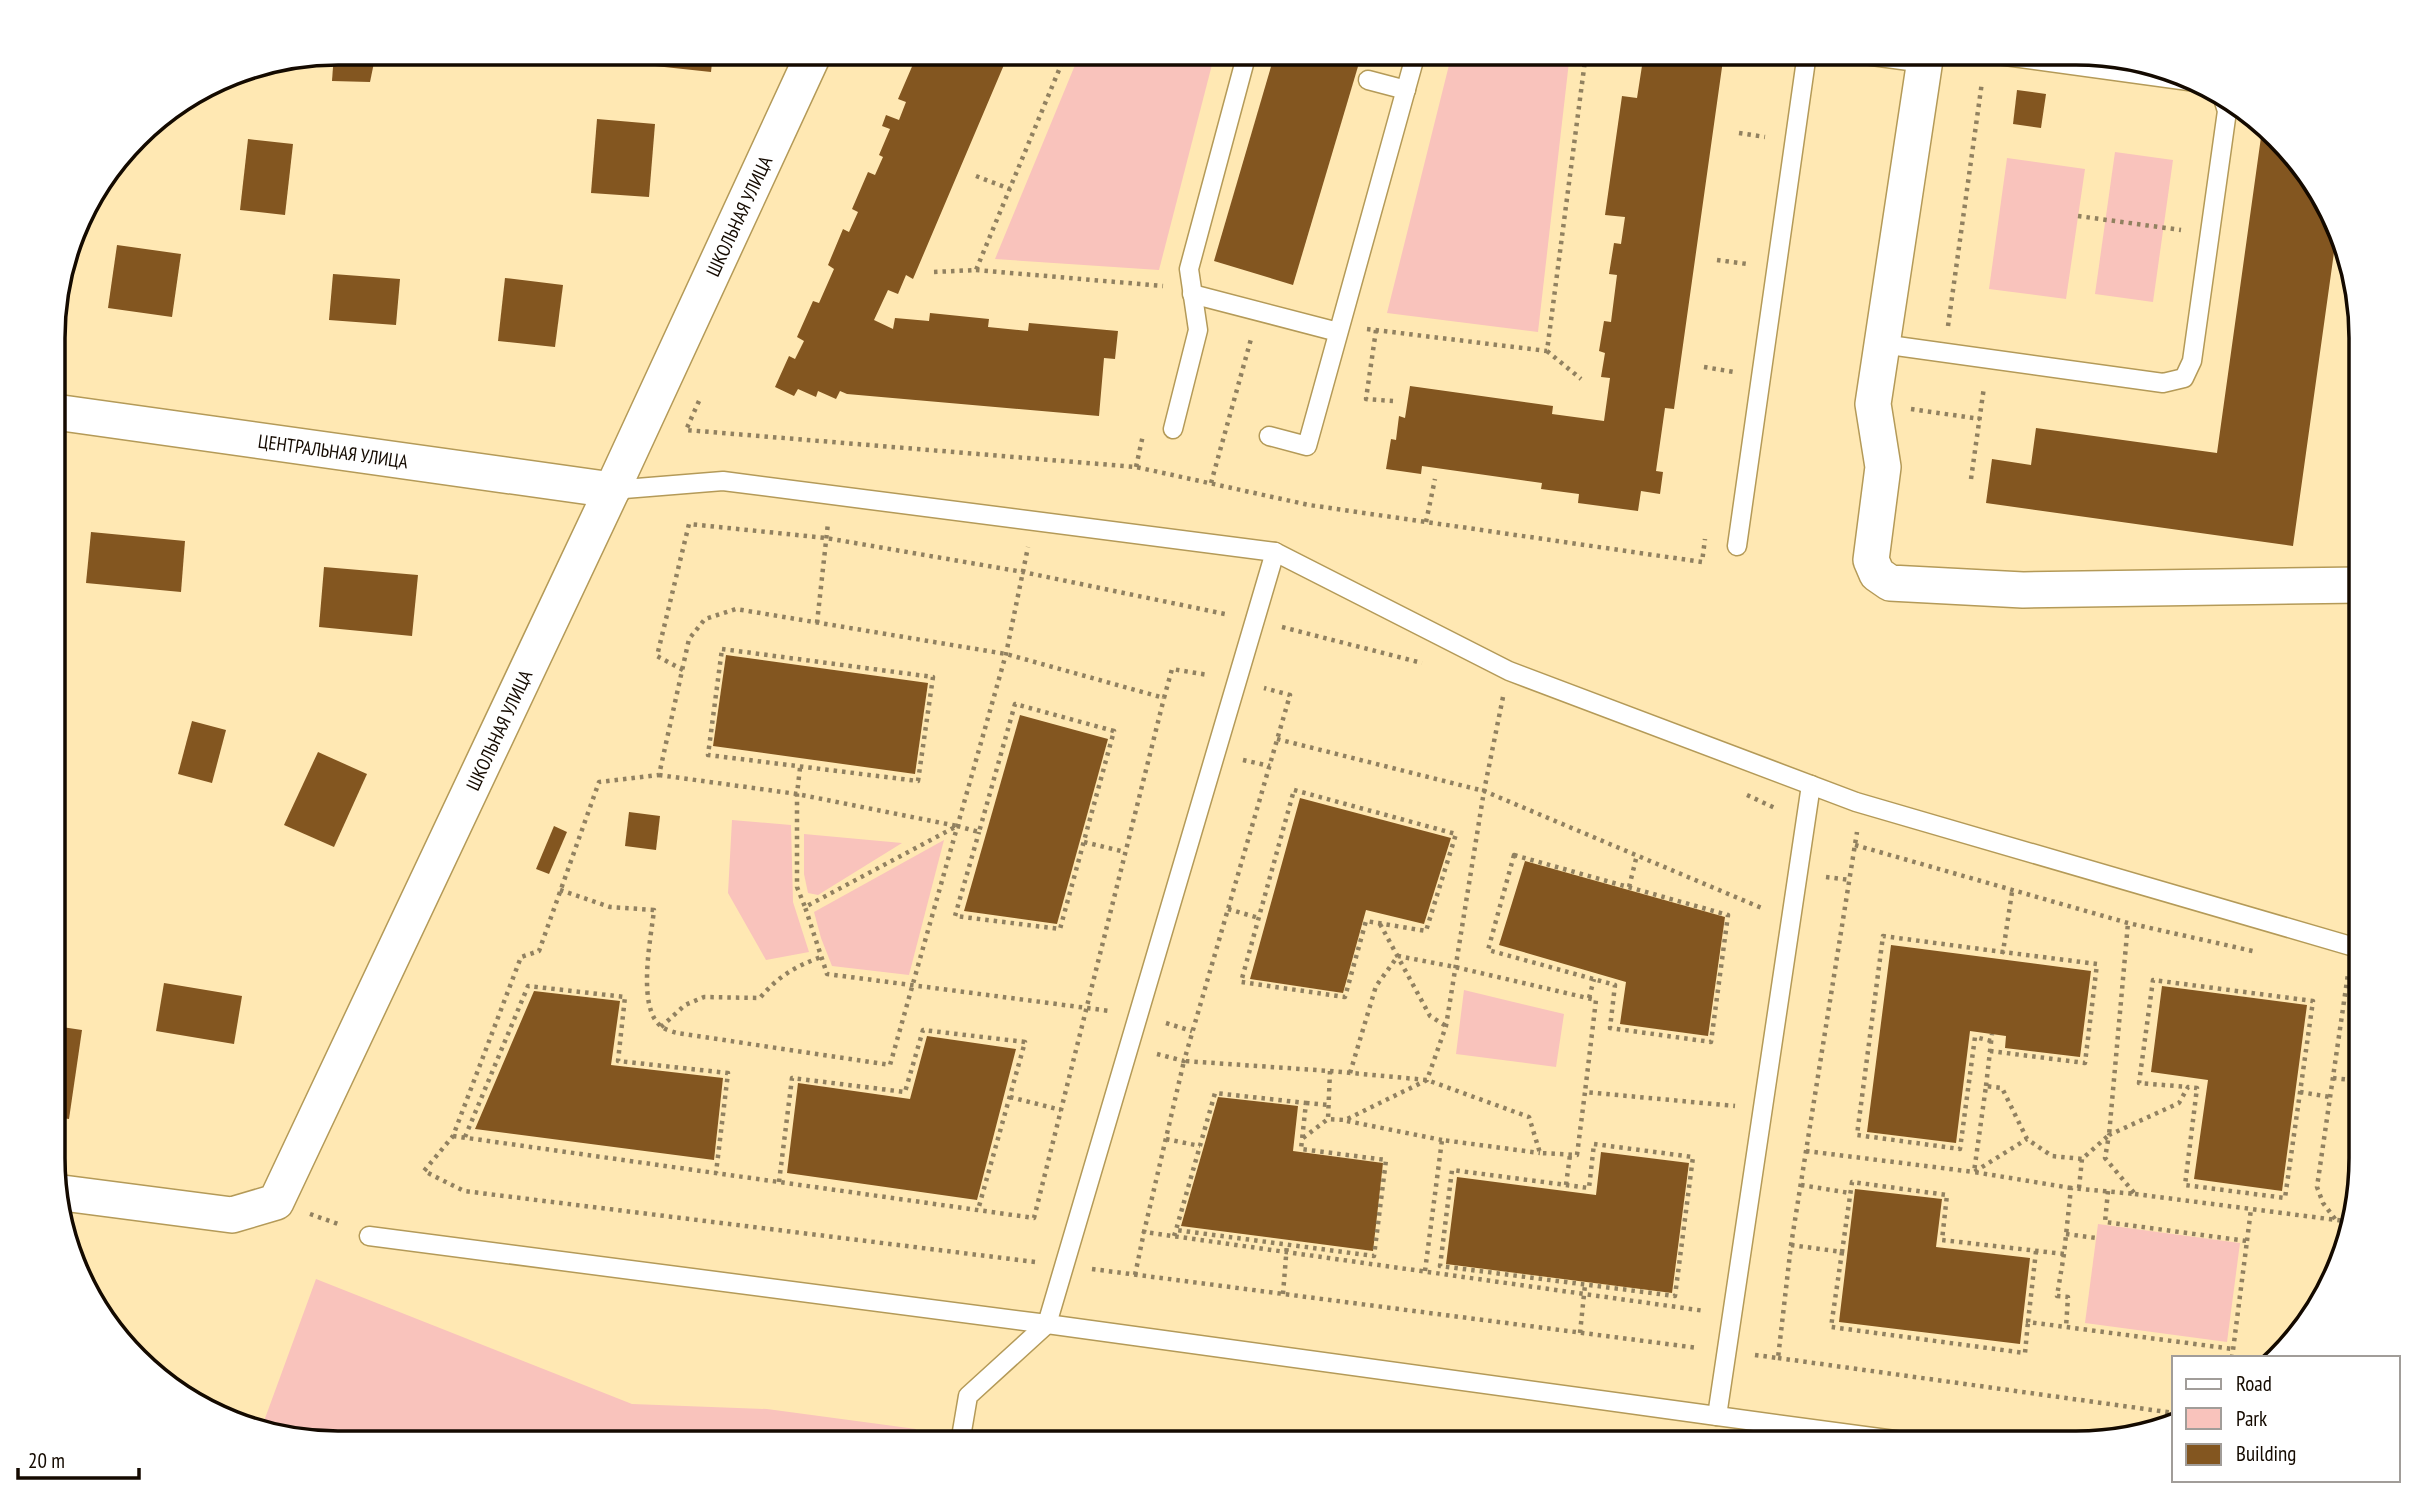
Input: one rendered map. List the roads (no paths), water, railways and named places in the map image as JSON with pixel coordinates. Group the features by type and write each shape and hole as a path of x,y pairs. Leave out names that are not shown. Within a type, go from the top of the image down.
{"street":[{"name":"ШКОЛЬНАЯ УЛИЦА","path":"67,1194 232,1215 276,1202 612,490 808,65"},
{"path":"1924,65 1872,404 1883,467 1871,560 1877,574 1890,583 2023,590 2349,585"},
{"name":"ЦЕНТРАЛЬНАЯ УЛИЦА","path":"65,413 612,490"}],"lane":[{"path":"1173,429 1198,330 1189,269 1244,65"},
{"path":"1269,436 1307,446 1412,65"},
{"path":"1737,546 1805,65"},
{"path":"2072,65 2155,76"},
{"path":"1368,79 1405,90"},
{"path":"1882,344 2164,383 2184,378 2192,361 2227,110"},
{"path":"1192,294 1338,332"},
{"path":"612,490 723,481 1275,552 1509,671 1811,785 1862,803 2349,945"},
{"path":"962,1431 968,1396 1047,1324 1275,552"},
{"path":"1717,1416 1811,785"},
{"path":"369,1236 1047,1324 1828,1431"}]}
